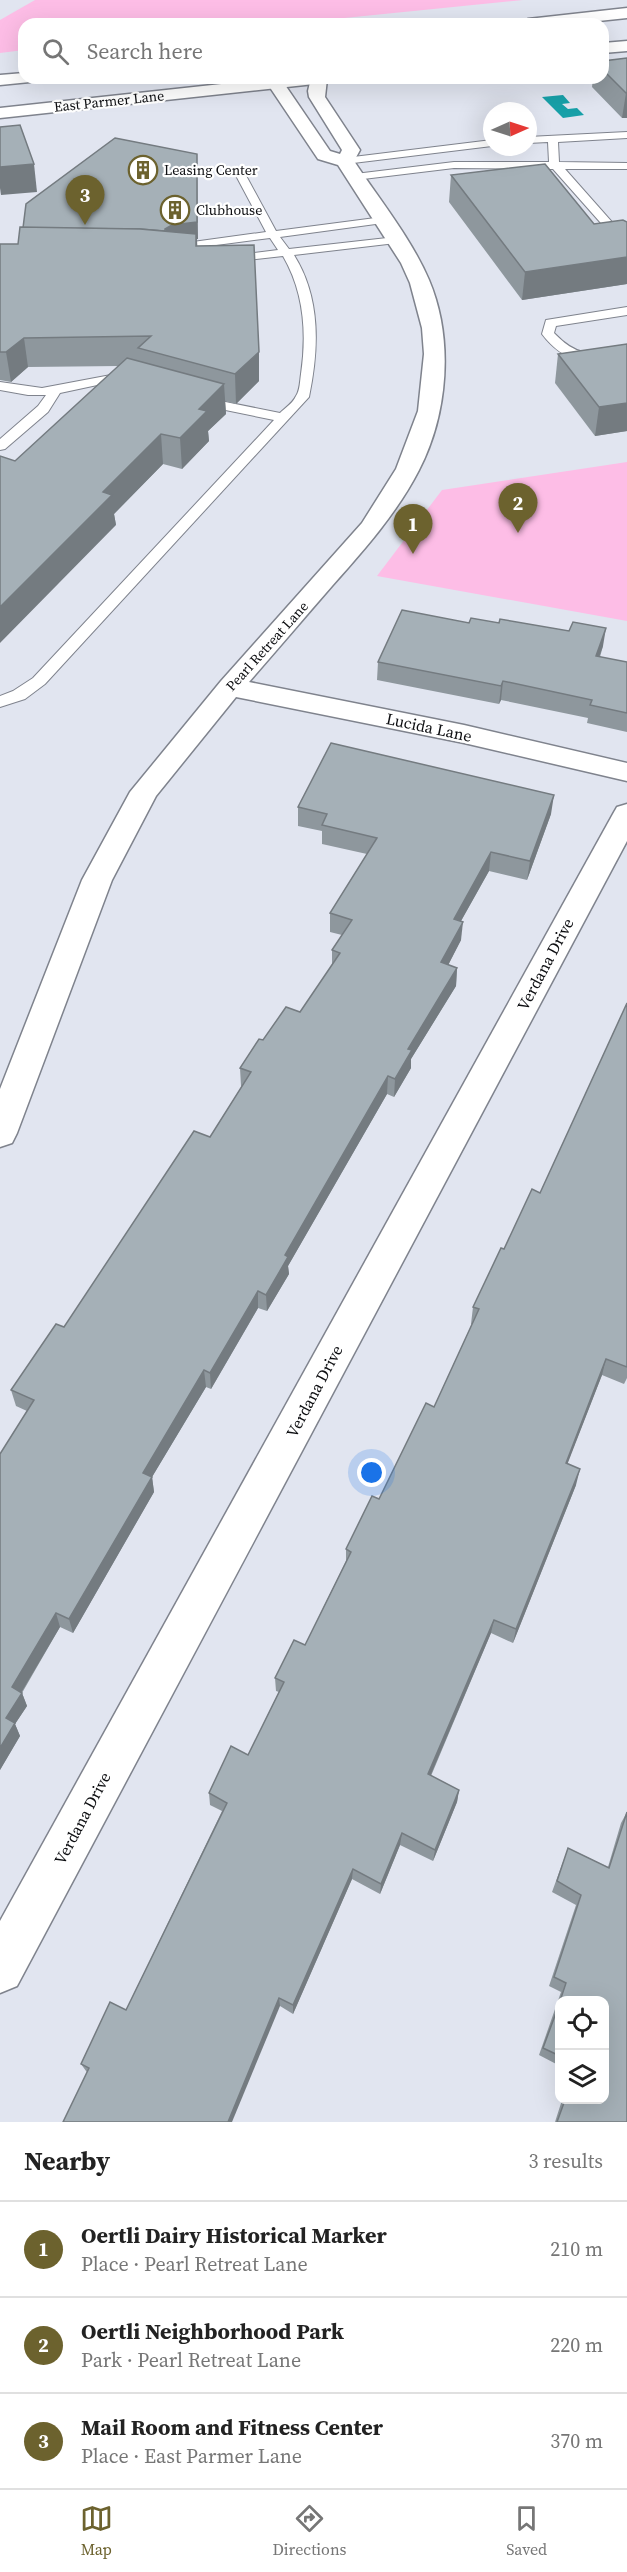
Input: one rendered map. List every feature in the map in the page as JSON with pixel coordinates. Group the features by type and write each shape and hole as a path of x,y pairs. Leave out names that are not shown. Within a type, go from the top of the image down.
{"street":[{"path":"582,18 627,13"},
{"path":"609,48 627,46"},
{"path":"0,80 18,78"},
{"name":"East Parmer Lane","path":"0,112 248,84"},
{"path":"277,84 324,155 350,169"},
{"name":"Pearl Retreat Lane","path":"0,1133 74,934 97,880 144,792 230,687 371,527 408,469 420,441 434,383 434,345 420,283 390,230 350,169 351,150 317,98 315,91 317,84"},
{"name":"Lucida Lane","path":"230,687 464,734 627,772"},
{"name":"Verdana Drive","path":"0,1969 627,814"}],"lane":[{"path":"537,139 627,135"},
{"path":"553,138 554,163 627,246"},
{"path":"350,169 483,145"},
{"path":"350,169 454,165 627,166"},
{"path":"0,702 19,695 39,681 303,397 308,375 310,322 303,290 293,262 273,234 238,170"},
{"path":"195,257 163,252 273,234 390,230"},
{"path":"216,258 286,253 390,230"},
{"path":"627,311 549,323 548,334 564,351 584,358 627,352"},
{"path":"0,386 32,392 56,390 96,380 123,379 144,385"},
{"path":"0,446 42,410 56,390"},
{"path":"188,398 246,412 284,418"}],"shaded area":[{"path":"35,0 523,0 344,18 18,18 18,51 0,53 0,20"},
{"path":"627,462 627,621 377,576 442,490"}],"water":[{"path":"563,95 570,103 562,104 568,109 577,108 584,115 563,118 542,97"}],"building":[{"path":"627,58 627,93 609,76 609,60"},
{"path":"20,125 34,164 0,167 0,127"},
{"path":"115,138 197,154 197,222 172,225 165,231 23,228 26,204"},
{"path":"545,164 594,224 623,220 627,222 627,257 525,272 451,175"},
{"path":"20,227 140,229 196,234 196,246 254,245 259,352 235,374 138,348 151,336 24,338 6,352 0,352 0,244 18,244"},
{"path":"627,344 627,403 599,407 558,354"},
{"path":"127,358 224,384 199,409 207,411 180,438 161,434 103,492 112,495 0,607 0,456 15,461"},
{"path":"402,610 469,623 471,618 499,623 500,619 569,631 573,622 606,628 596,656 627,662 627,713 590,705 592,700 503,681 501,686 378,662"},
{"path":"331,743 554,795 530,861 491,852 454,919 463,922 441,962 457,968 408,1049 412,1050 395,1079 388,1076 285,1255 288,1257 266,1295 258,1291 210,1373 204,1370 143,1473 152,1477 69,1619 56,1613 12,1687 22,1693 6,1718 15,1723 0,1748 0,1454 34,1400 11,1390 56,1324 64,1327 194,1131 210,1137 251,1072 240,1068 259,1039 263,1040 286,1007 300,1012 340,953 332,950 352,920 330,913 377,838 322,825 327,814 298,807"},
{"path":"627,1003 627,1367 606,1359 566,1463 580,1469 516,1629 494,1620 428,1774 459,1790 435,1850 402,1833 381,1884 353,1869 293,2005 279,1998 228,2122 63,2122 89,2068 81,2064 110,2002 126,2010 227,1803 209,1793 231,1746 248,1755 284,1682 275,1678 294,1640 305,1645 351,1552 346,1549 372,1496 379,1499 426,1403 434,1407 479,1309 473,1307 501,1248 504,1249 532,1189 540,1193"},
{"path":"627,1812 627,2122 557,2122 564,2104 609,2104 609,1996 562,1996 566,1983 554,1977 581,1895 557,1881 568,1848 609,1868"},
{"path":"555,2016 555,2054 543,2048"}],"place":[{"name":"Leasing Center","path":"143,170"},
{"name":"Clubhouse","path":"175,210"},
{"name":"Mail Room and Fitness Center","path":"85,225"},
{"name":"Oertli Neighborhood Park","path":"518,533"},
{"name":"Oertli Dairy Historical Marker","path":"413,554"}]}
